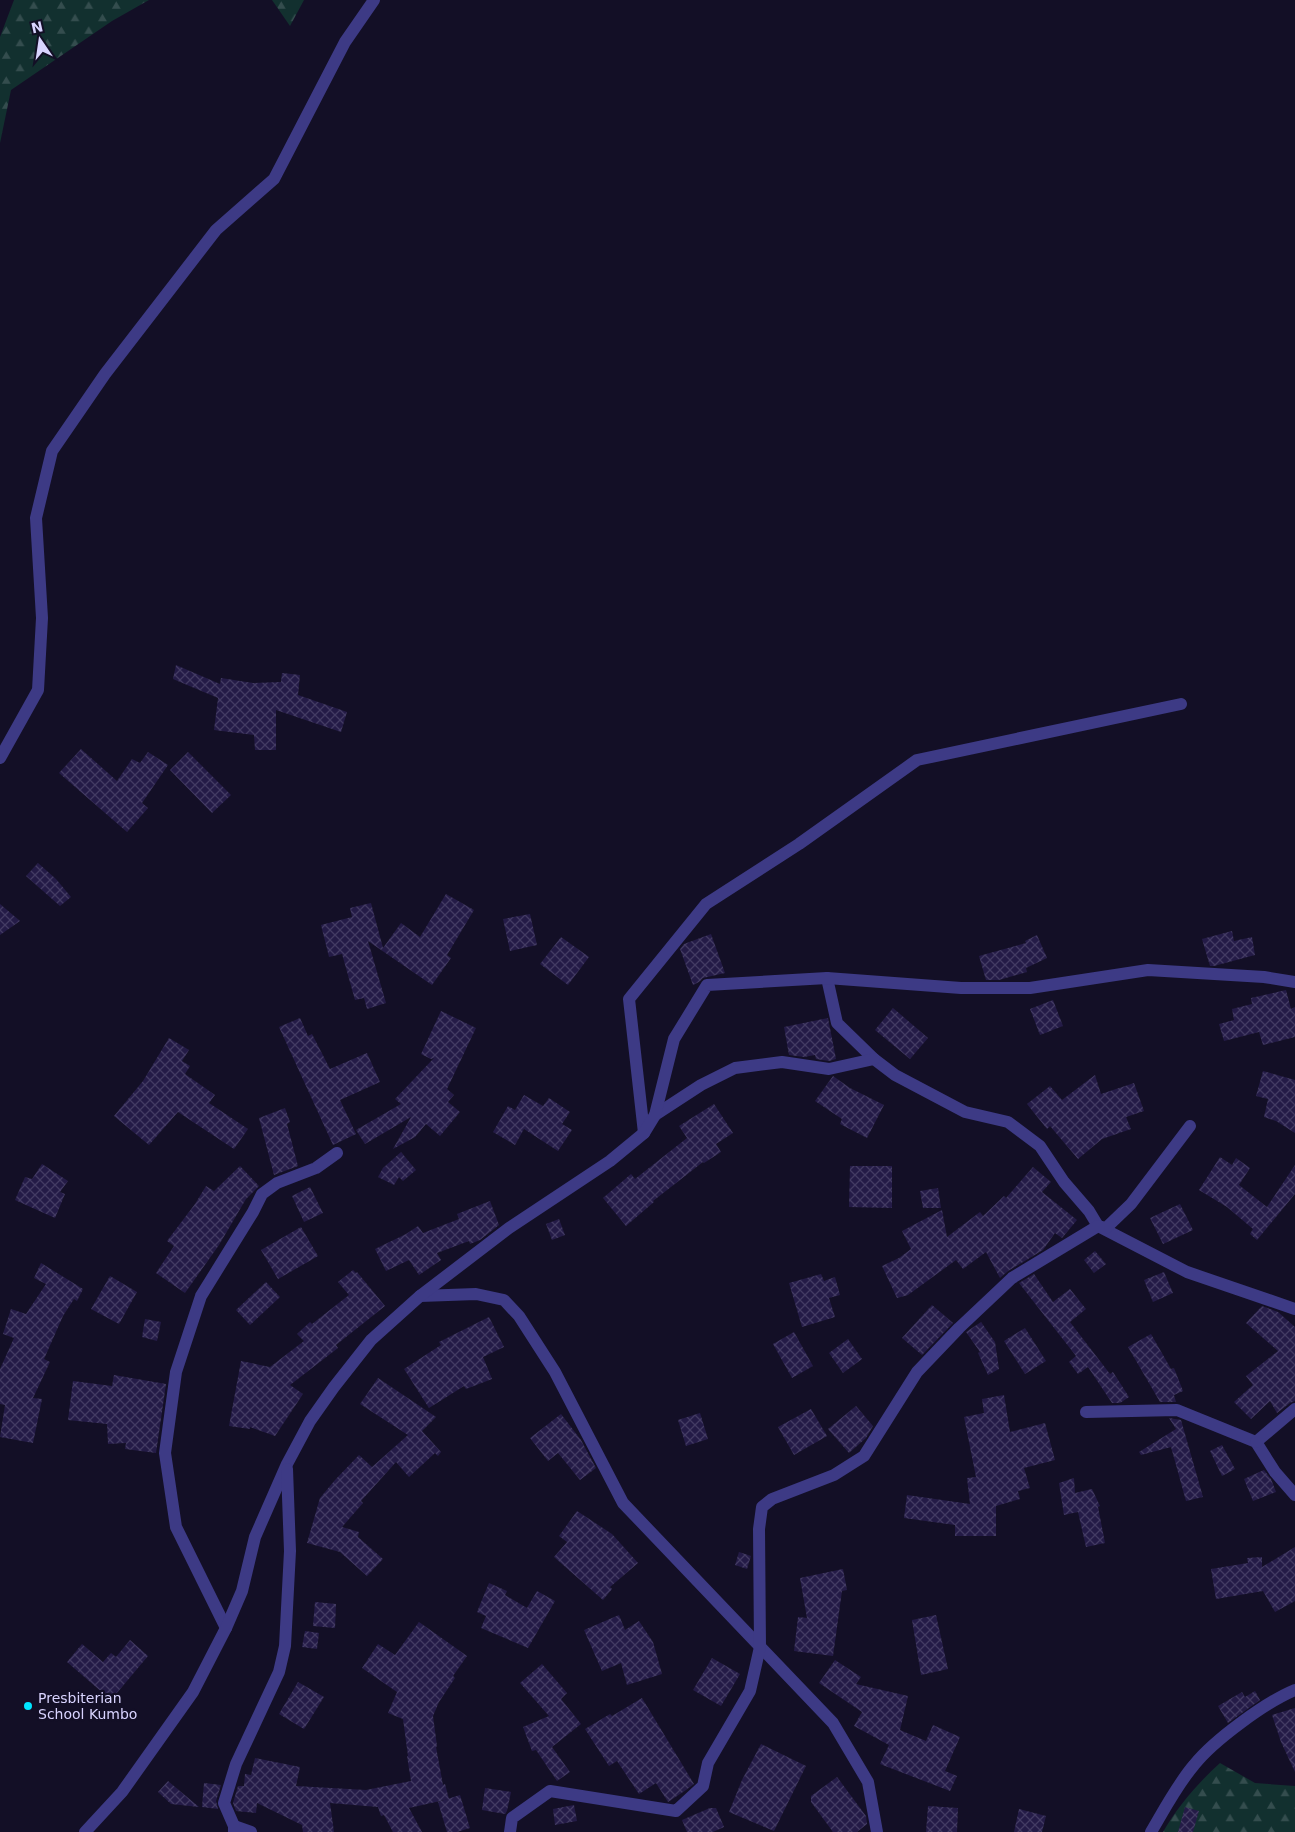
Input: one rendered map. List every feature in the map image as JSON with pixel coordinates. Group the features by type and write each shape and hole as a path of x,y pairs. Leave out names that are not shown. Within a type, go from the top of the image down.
{"street":[{"path":"0,758 38,690 42,618 36,518 52,450 105,374 216,230 274,179 345,42 374,0"},
{"path":"644,1133 629,999 706,904 799,844 917,760 1181,704"},
{"path":"85,1832 122,1792 193,1692 226,1628 242,1591 255,1537 287,1464 310,1421 334,1387 371,1340 420,1296 509,1228 610,1161 644,1133 655,1115 674,1039 707,985 827,978 961,988 1030,988 1148,970 1264,977 1295,982"},
{"path":"827,978 837,1023 874,1059 895,1075 965,1112 1008,1122 1040,1146 1064,1182 1089,1211 1098,1226 1188,1272 1295,1309"},
{"path":"655,1115 701,1086 735,1068 782,1062 829,1069 874,1059"},
{"path":"510,1832 512,1818 550,1791 676,1811 703,1786 708,1764 750,1691 760,1647 759,1563 760,1515 762,1507 772,1499 834,1475 864,1456 918,1372 959,1328 1012,1278 1098,1226 1106,1228 1131,1204 1190,1126"},
{"path":"226,1628 176,1527 165,1453 176,1372 201,1296 253,1212 262,1194 277,1183 316,1168 337,1153"},
{"path":"420,1296 476,1294 504,1300 519,1316 555,1372 623,1503 832,1723 868,1782 877,1832"},
{"path":"1256,1442 1295,1409"},
{"path":"1086,1412 1176,1410 1256,1442 1275,1472 1295,1495"},
{"path":"251,1832 234,1829 224,1802 236,1764 280,1672 285,1646 290,1551 287,1464"},
{"path":"1151,1832 1194,1764 1218,1740 1280,1696 1295,1690"}],"green space":[{"path":"14,0 149,0 112,21 11,90 0,143 0,37"},
{"path":"272,0 304,0 290,26"},
{"path":"1220,1763 1255,1783 1295,1786 1295,1832 1163,1832 1189,1795"}],"building":[{"path":"176,665 220,684 221,678 253,683 281,682 282,673 300,675 298,695 347,712 341,732 276,710 276,750 255,750 254,735 214,730 218,698 173,679"},
{"path":"81,749 117,781 132,759 140,763 148,752 168,765 142,803 148,808 127,832 59,773"},
{"path":"188,752 231,795 212,813 170,770"},
{"path":"38,863 56,879 71,897 60,906 26,876"},
{"path":"446,894 474,910 447,955 451,958 432,985 368,941 386,1003 367,1009 364,998 355,1000 342,954 329,957 321,925 352,917 350,908 371,903 383,948 401,923 420,937"},
{"path":"0,904 20,921 0,935"},
{"path":"530,914 537,945 510,951 503,919"},
{"path":"1232,931 1234,941 1252,937 1255,955 1210,966 1202,939"},
{"path":"711,934 725,973 703,978 693,985 680,949 684,944"},
{"path":"1037,935 1047,958 1026,968 1027,972 999,980 986,980 979,956 1026,943 1025,941"},
{"path":"561,937 589,957 568,985 540,964"},
{"path":"1286,990 1291,1009 1295,1007 1295,1037 1263,1045 1259,1032 1224,1041 1219,1024 1234,1020 1232,1009 1252,1004 1251,998"},
{"path":"1053,1000 1063,1026 1040,1035 1030,1009"},
{"path":"893,1008 928,1038 910,1059 875,1030"},
{"path":"441,1011 476,1028 447,1089 454,1095 448,1102 460,1112 440,1136 426,1124 415,1137 393,1149 411,1117 365,1144 356,1130 401,1104 395,1099 434,1058 431,1059 421,1054"},
{"path":"300,1018 308,1036 312,1034 330,1069 367,1053 380,1082 340,1100 356,1134 333,1145 279,1027"},
{"path":"828,1018 836,1059 829,1061 816,1059 815,1055 804,1057 789,1055 784,1027"},
{"path":"169,1038 189,1050 182,1061 190,1066 185,1074 215,1095 209,1103 248,1129 234,1149 178,1112 149,1145 114,1116 143,1081"},
{"path":"1263,1071 1295,1080 1295,1133 1276,1121 1264,1117 1268,1099 1256,1096"},
{"path":"1095,1075 1101,1094 1134,1083 1144,1111 1126,1117 1131,1129 1102,1139 1078,1159 1050,1126 1047,1129 1027,1104 1050,1086 1062,1100"},
{"path":"833,1076 850,1088 884,1105 867,1138 840,1124 842,1119 815,1101"},
{"path":"524,1095 543,1106 549,1098 570,1112 562,1124 572,1130 558,1151 524,1129 515,1145 493,1132 508,1106 515,1110"},
{"path":"714,1104 733,1133 716,1144 721,1152 703,1162 653,1201 626,1226 603,1198 631,1174 635,1179 687,1138 679,1126"},
{"path":"285,1108 290,1122 287,1124 298,1166 274,1175 259,1118"},
{"path":"401,1152 416,1170 403,1181 399,1177 394,1185 378,1177 383,1168"},
{"path":"1220,1157 1232,1165 1236,1158 1250,1168 1239,1185 1267,1207 1295,1165 1295,1194 1257,1240 1250,1234 1253,1229 1227,1207 1199,1190"},
{"path":"42,1164 68,1181 60,1192 65,1194 55,1218 15,1200 25,1177 32,1179"},
{"path":"240,1166 259,1186 246,1199 219,1245 185,1293 156,1273 174,1246 167,1241 206,1186 214,1191"},
{"path":"850,1166 892,1166 892,1208 849,1207"},
{"path":"1033,1167 1051,1182 1042,1192 1077,1220 1062,1238 1055,1233 1043,1250 1008,1271 1000,1278 986,1252 963,1269 956,1260 908,1295 897,1298 882,1266 899,1258 911,1249 902,1231 942,1210 947,1237 980,1212 983,1216 1004,1196 1006,1198"},
{"path":"310,1187 323,1213 304,1222 292,1196"},
{"path":"938,1188 941,1208 923,1208 920,1191"},
{"path":"490,1201 499,1225 480,1240 470,1244 469,1241 437,1253 441,1260 419,1275 409,1260 386,1271 375,1249 418,1226 423,1233 459,1219 457,1214"},
{"path":"1180,1204 1193,1230 1163,1244 1150,1218"},
{"path":"559,1219 565,1235 552,1240 546,1224"},
{"path":"301,1227 318,1256 278,1279 261,1250"},
{"path":"1095,1251 1106,1264 1094,1273 1084,1260"},
{"path":"41,1263 83,1289 77,1301 74,1299 63,1316 44,1359 50,1362 33,1398 42,1399 33,1443 0,1437 5,1405 0,1404 0,1369 14,1338 3,1334 11,1309 26,1314 46,1284 34,1278"},
{"path":"353,1270 357,1272 385,1306 336,1345 338,1348 290,1385 303,1394 275,1436 250,1427 250,1429 229,1426 241,1361 270,1367 304,1341 297,1334 310,1322 312,1324 349,1295 338,1282"},
{"path":"1164,1272 1173,1293 1153,1302 1144,1280"},
{"path":"821,1274 824,1281 835,1277 840,1295 829,1298 835,1317 802,1327 789,1283"},
{"path":"1034,1274 1053,1302 1070,1289 1086,1309 1070,1322 1110,1374 1113,1372 1129,1397 1120,1403 1112,1403 1088,1367 1078,1374 1069,1362 1076,1356 1019,1283"},
{"path":"110,1276 137,1292 119,1324 91,1309"},
{"path":"266,1282 280,1297 250,1325 236,1310"},
{"path":"932,1305 953,1323 922,1355 902,1338"},
{"path":"1262,1306 1278,1312 1295,1327 1295,1401 1277,1413 1270,1401 1251,1419 1234,1402 1253,1385 1246,1376 1278,1351 1246,1323"},
{"path":"489,1317 504,1347 483,1357 492,1379 466,1389 464,1386 429,1408 404,1369 441,1345 439,1342"},
{"path":"145,1319 161,1322 157,1341 142,1337"},
{"path":"981,1322 995,1342 999,1369 988,1375 978,1353 980,1352 966,1332"},
{"path":"1025,1328 1046,1361 1025,1374 1004,1341"},
{"path":"794,1332 813,1366 792,1378 773,1344"},
{"path":"1151,1334 1171,1369 1174,1368 1183,1391 1174,1395 1176,1402 1160,1402 1128,1347"},
{"path":"848,1339 862,1359 843,1373 829,1353"},
{"path":"114,1375 166,1384 156,1453 125,1449 126,1443 108,1444 107,1424 68,1420 73,1381 112,1386"},
{"path":"378,1378 436,1417 422,1431 441,1452 438,1456 435,1453 409,1477 396,1462 361,1501 363,1503 342,1527 359,1532 358,1537 383,1559 367,1576 340,1552 307,1543 320,1498 335,1480 359,1455 372,1467 408,1435 360,1404"},
{"path":"1004,1395 1010,1432 1045,1423 1055,1460 1024,1468 1030,1488 1018,1491 1020,1499 996,1506 996,1536 955,1536 955,1525 904,1518 907,1495 970,1504 967,1478 976,1477 964,1417 984,1413 982,1399"},
{"path":"856,1406 873,1426 866,1438 849,1453 828,1429"},
{"path":"811,1409 827,1436 794,1455 778,1427"},
{"path":"700,1413 708,1439 686,1446 678,1420"},
{"path":"561,1414 581,1440 596,1468 580,1480 558,1453 548,1461 530,1438"},
{"path":"1169,1418 1181,1420 1203,1497 1186,1501 1171,1447 1141,1455 1139,1452 1176,1429"},
{"path":"1222,1445 1235,1469 1222,1476 1210,1451"},
{"path":"1264,1470 1271,1479 1276,1492 1253,1501 1244,1479"},
{"path":"1074,1478 1075,1493 1092,1489 1100,1506 1098,1507 1105,1543 1086,1547 1078,1512 1064,1515 1059,1483"},
{"path":"577,1511 612,1534 638,1563 610,1587 612,1589 603,1600 554,1557 567,1542 559,1536"},
{"path":"1295,1547 1295,1601 1275,1612 1263,1591 1216,1599 1211,1569 1248,1563 1247,1558 1262,1557 1262,1567"},
{"path":"739,1552 751,1556 747,1569 735,1565"},
{"path":"843,1569 847,1590 842,1591 833,1656 794,1651 798,1617 807,1618 800,1578"},
{"path":"489,1583 507,1591 505,1595 527,1608 537,1591 555,1601 528,1648 481,1628 486,1616 477,1612"},
{"path":"315,1602 336,1604 335,1628 313,1626"},
{"path":"619,1615 625,1630 639,1621 653,1642 662,1674 627,1685 621,1663 602,1671 584,1630"},
{"path":"936,1615 948,1669 921,1675 912,1620"},
{"path":"419,1622 467,1656 453,1676 455,1678 439,1702 433,1716 443,1785 445,1784 449,1799 409,1808 422,1832 393,1832 384,1815 381,1816 378,1807 330,1803 334,1832 303,1832 302,1825 257,1803 256,1813 236,1811 233,1803 238,1786 244,1786 245,1774 251,1775 255,1758 300,1767 296,1786 366,1790 411,1781 403,1719 388,1713 397,1692 362,1668 378,1644 395,1655"},
{"path":"305,1631 319,1633 317,1649 302,1647"},
{"path":"130,1640 148,1656 111,1700 67,1662 82,1644 103,1662 111,1653 116,1657"},
{"path":"712,1658 740,1674 721,1706 693,1690"},
{"path":"835,1660 861,1677 856,1684 908,1696 900,1730 926,1741 933,1725 960,1737 945,1771 957,1776 950,1791 880,1764 889,1745 854,1726 862,1712 819,1683"},
{"path":"542,1664 567,1693 561,1699 581,1724 552,1747 570,1772 557,1781 536,1750 532,1751 523,1727 549,1716 520,1683"},
{"path":"298,1682 324,1697 304,1729 279,1714"},
{"path":"1255,1691 1260,1700 1228,1723 1218,1706 1242,1692 1245,1697"},
{"path":"642,1698 694,1784 668,1802 656,1783 639,1794 617,1761 609,1766 585,1729"},
{"path":"1295,1708 1295,1772 1281,1742 1272,1715"},
{"path":"761,1744 806,1766 774,1831 729,1812 742,1780"},
{"path":"837,1777 866,1816 867,1824 857,1832 833,1832 811,1802 811,1796"},
{"path":"168,1781 199,1807 171,1804 158,1792"},
{"path":"204,1783 221,1785 216,1801 218,1809 202,1807"},
{"path":"485,1788 511,1792 505,1814 482,1810"},
{"path":"460,1795 470,1828 457,1832 447,1832 438,1802"},
{"path":"574,1805 577,1821 555,1825 553,1809"},
{"path":"928,1806 958,1808 957,1832 926,1832"},
{"path":"1185,1807 1199,1811 1193,1832 1178,1832"},
{"path":"710,1808 716,1808 724,1827 713,1832 687,1832 682,1820"},
{"path":"1019,1809 1046,1816 1042,1832 1014,1832"}],"place":[{"name":"Presbiterian School Kumbo","path":"28,1706"}]}
